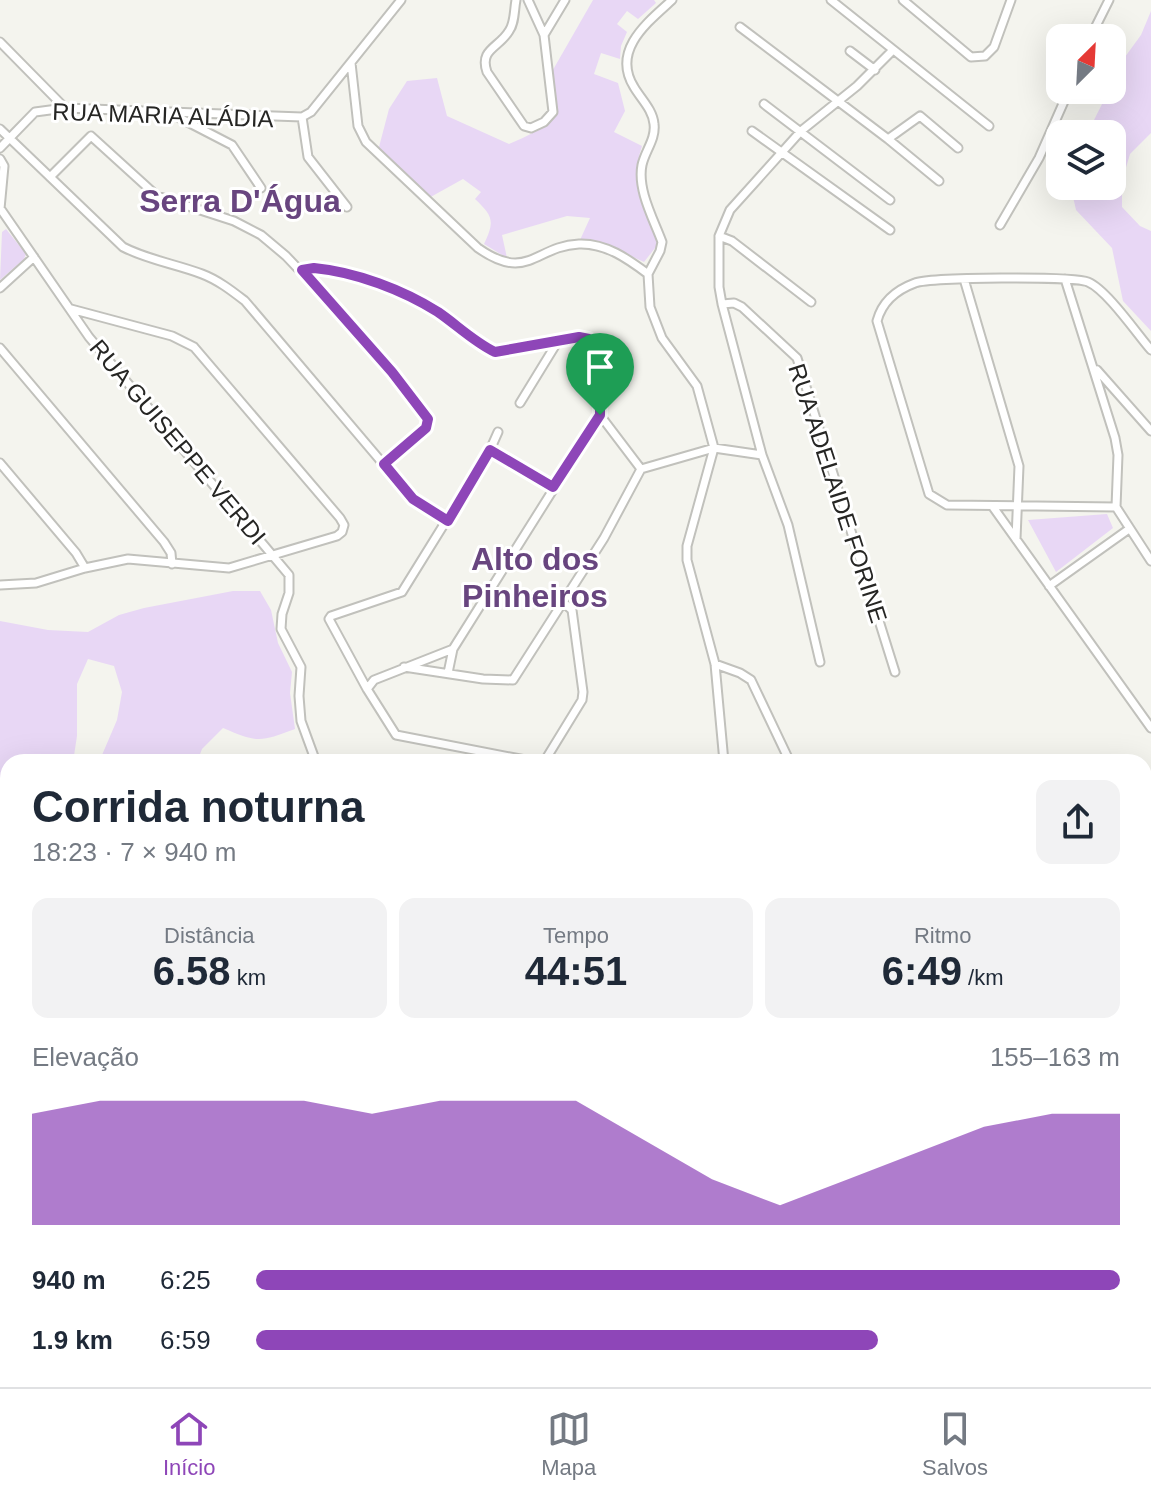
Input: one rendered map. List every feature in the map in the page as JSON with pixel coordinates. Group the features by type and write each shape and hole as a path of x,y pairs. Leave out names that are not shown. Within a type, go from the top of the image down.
{"street":[{"name":"RUA MARIA ALÁDIA","path":"0,148 35,112 65,108 302,117 311,112 401,0"},
{"path":"516,0 511,29 487,51 484,64 528,128 544,122 553,112 544,35 528,0"},
{"path":"544,35 565,0"},
{"path":"672,0 635,36 627,61 630,79 652,114 655,128 641,177 662,247 648,274 650,307 656,325 676,359 697,386 714,448 687,546 687,560 715,664 723,754"},
{"path":"831,0 989,126"},
{"path":"903,0 971,57 985,56 994,47 1011,0"},
{"path":"1097,24 1109,0"},
{"path":"740,27 939,181"},
{"path":"0,42 65,108"},
{"path":"820,662 788,525 762,455 722,304 719,236 730,210 781,151 875,70 893,50"},
{"path":"850,51 875,70"},
{"path":"351,63 358,126 366,142 478,248 500,261 515,263 576,244 603,247 630,260 648,274"},
{"path":"764,104 890,200"},
{"path":"1000,225 1039,158 1063,104"},
{"path":"171,114 232,145 261,188"},
{"path":"888,139 920,116 958,148"},
{"path":"302,117 308,157 347,207"},
{"path":"0,129 123,247 202,274 245,301 413,499 448,521"},
{"path":"752,131 890,230"},
{"path":"50,177 91,136 157,196 248,228 261,235 302,270 392,372 428,419 426,428 384,464"},
{"name":"RUA GUISEPPE VERDI","path":"0,159 4,166 0,208 89,337 273,555 229,568 128,559 36,583 0,585"},
{"path":"719,236 732,241 811,302"},
{"path":"2,286 34,257"},
{"path":"302,270 331,270 393,290 438,312 495,352 579,337 589,339 595,345 600,360 600,415 453,649 448,673"},
{"path":"964,279 1017,454 1016,539"},
{"path":"1065,279 1118,455 1116,507 1151,561"},
{"path":"1116,507 947,505 929,494 877,321 880,310 889,298 918,281 1065,279 1088,282 1107,298 1151,350"},
{"name":"RUA ADELAIDE FORINE","path":"722,304 734,303 742,307 797,358 895,672"},
{"path":"71,309 172,336 194,347 344,525 337,536 273,555 289,575 289,593 281,629 301,667 301,721 313,754"},
{"path":"520,403 558,341"},
{"path":"0,348 164,542 171,553 172,564"},
{"path":"1092,366 1151,431"},
{"path":"600,415 641,469"},
{"path":"492,754 400,737 367,689 330,623 331,616 402,592 448,521 498,432"},
{"path":"404,667 483,679 513,680 564,603 641,469 714,448 762,455"},
{"path":"490,450 553,487"},
{"path":"0,463 76,553 85,568"},
{"path":"0,479 10,474"},
{"path":"993,507 1151,728"},
{"path":"1049,586 1129,529"},
{"path":"549,754 582,700 583,692 572,610 564,603"},
{"path":"367,689 374,680 453,649"},
{"path":"427,670 428,659"},
{"path":"715,664 751,680 786,754"}],"shaded area":[{"path":"593,0 654,0 656,3 638,19 627,11 617,24 627,32 620,59 601,53 594,74 618,83 625,111 614,132 642,146 637,171 640,195 659,243 644,262 607,245 580,240 590,218 567,216 502,235 507,258 484,244 491,224 486,210 475,199 481,192 463,179 427,199 379,147 389,109 407,81 437,78 447,116 509,144 528,135 555,115 550,75"},
{"path":"1151,11 1151,133 1130,154 1126,168 1126,120 1094,120 1102,104 1126,104 1126,56 1141,35"},
{"path":"1074,200 1122,200 1122,207 1140,226 1151,231 1151,331 1123,301 1112,248 1076,210"},
{"path":"6,229 26,254 0,280 2,232"},
{"path":"1107,514 1113,528 1056,572 1028,520"},
{"path":"233,591 260,591 271,610 278,643 292,672 290,693 295,729 259,739 223,728 200,754 102,754 117,720 122,692 114,666 88,659 77,684 74,754 0,754 0,621 48,630 88,632 119,615"}],"district":[{"name":"Serra D'Água","path":"240,201"},
{"name":"Alto dos Pinheiros","path":"535,578"}],"route":[{"path":"302,270 331,270 393,290 438,312 495,352 579,337 589,339 595,345 600,360 600,415 553,487 490,450 448,521 413,499 384,464 426,428 428,419 392,372 302,270"}]}
